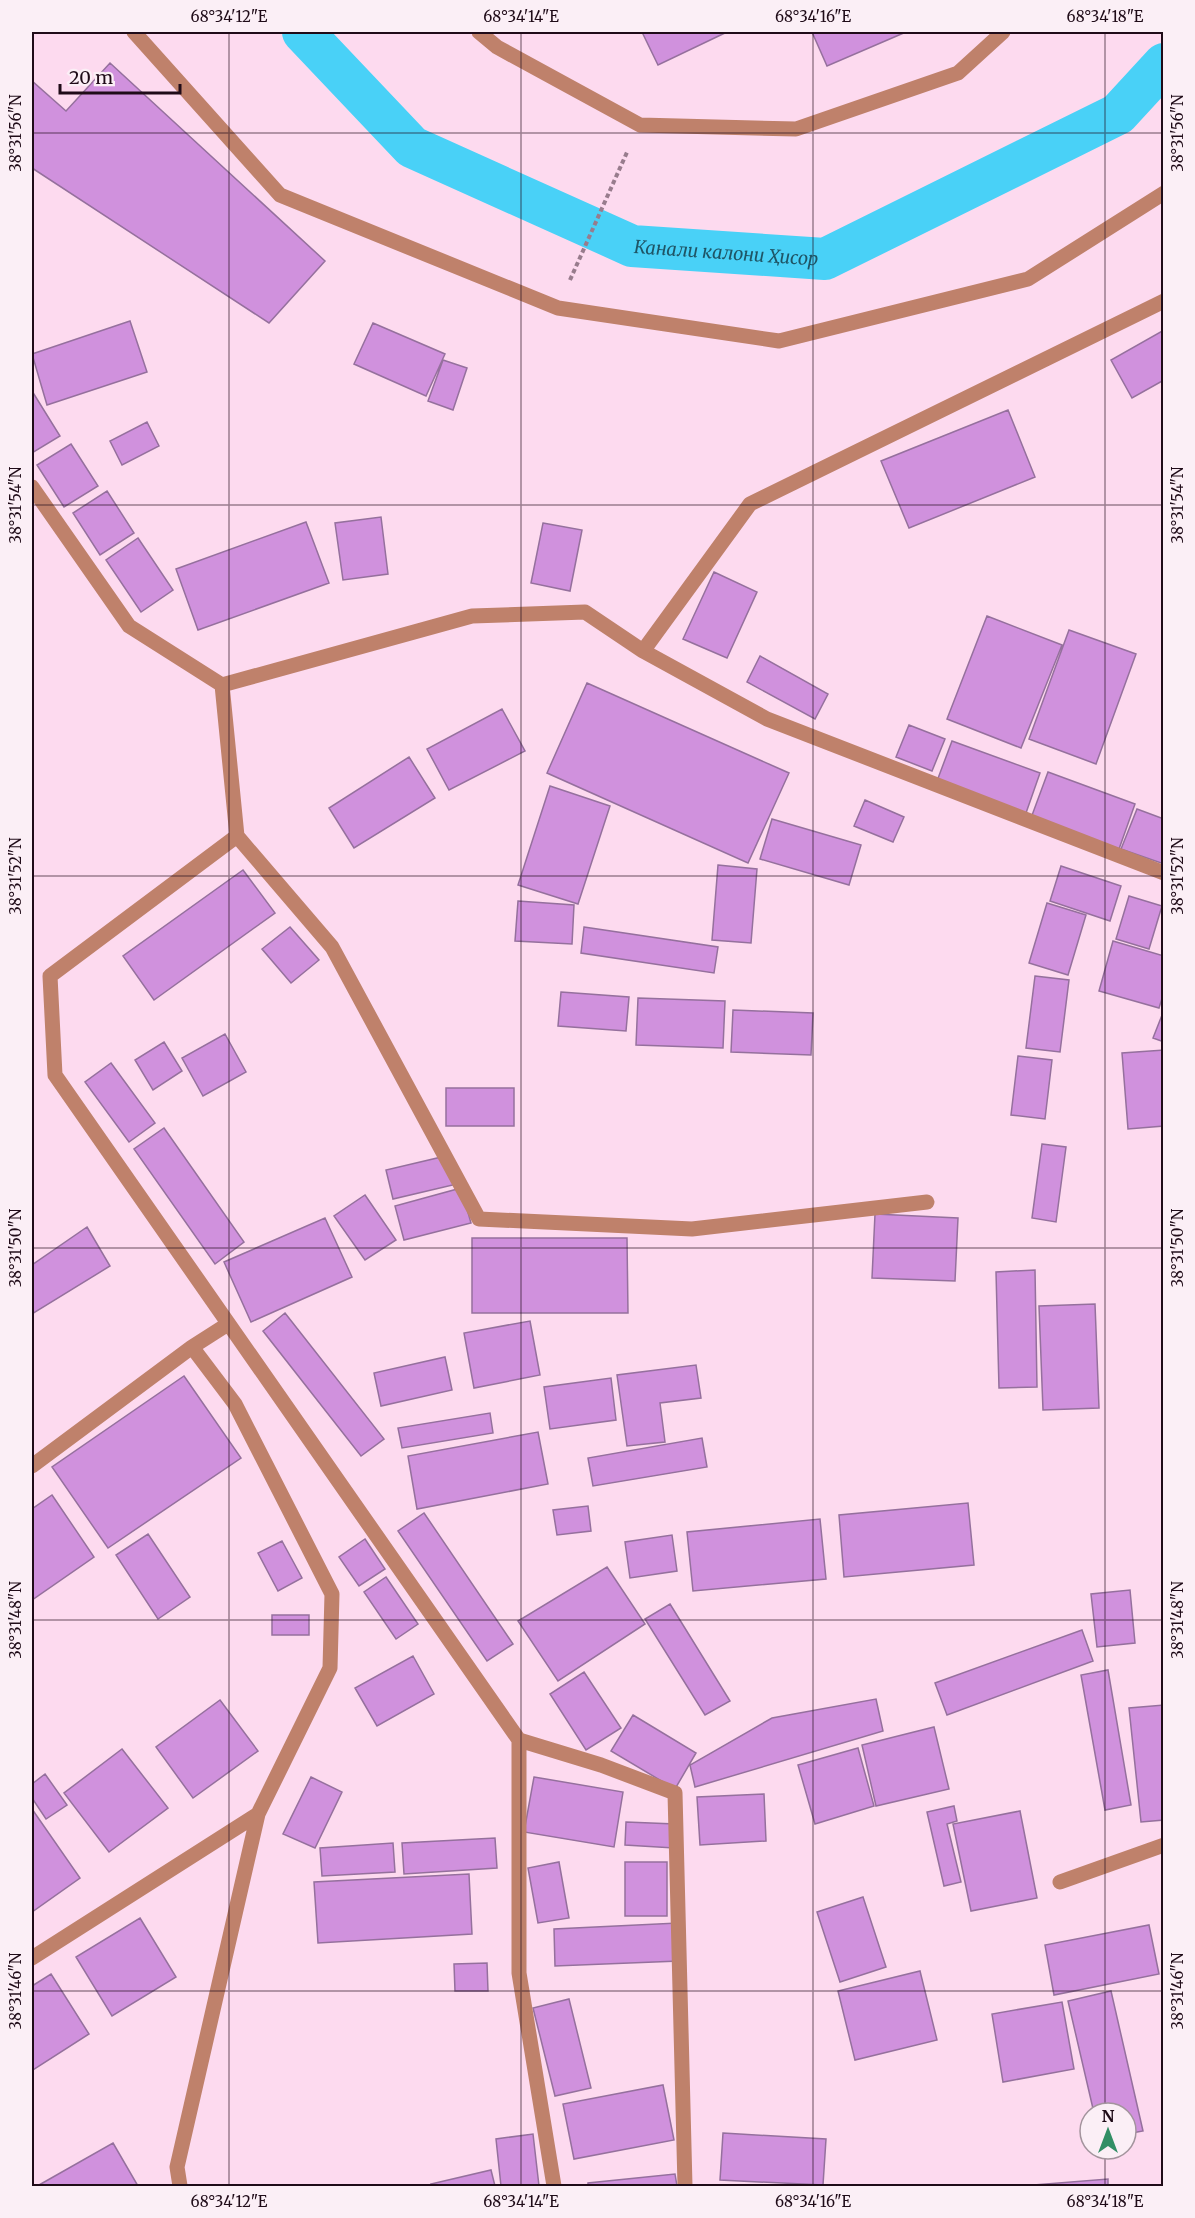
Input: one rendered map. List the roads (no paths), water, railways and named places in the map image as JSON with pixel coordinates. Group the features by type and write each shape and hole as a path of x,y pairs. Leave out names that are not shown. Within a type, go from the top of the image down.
{"street":[{"path":"134,32 280,195 558,308 779,341 1028,279 1164,193"},
{"path":"478,32 497,47 640,125 796,129 958,73 1003,32"},
{"path":"643,651 750,504 1164,301"},
{"path":"32,487 129,626 222,685 472,616 585,612 643,651 767,719 1164,873"},
{"path":"222,685 237,836 332,947 479,1219 692,1229 927,1202"},
{"path":"237,836 50,975 55,1075 519,1740 519,1973 554,2187"},
{"path":"32,1466 192,1347 228,1324"},
{"path":"180,2187 177,2167 258,1814 330,1668 332,1593 235,1404 192,1347"},
{"path":"519,1740 601,1765 675,1793 685,2187"},
{"path":"32,1958 258,1814"},
{"path":"1060,1882 1164,1845"}],"waterway":[{"name":"Канали калони Ҳисор","path":"303,32 412,147 632,246 825,259 1118,114 1164,64"}]}
